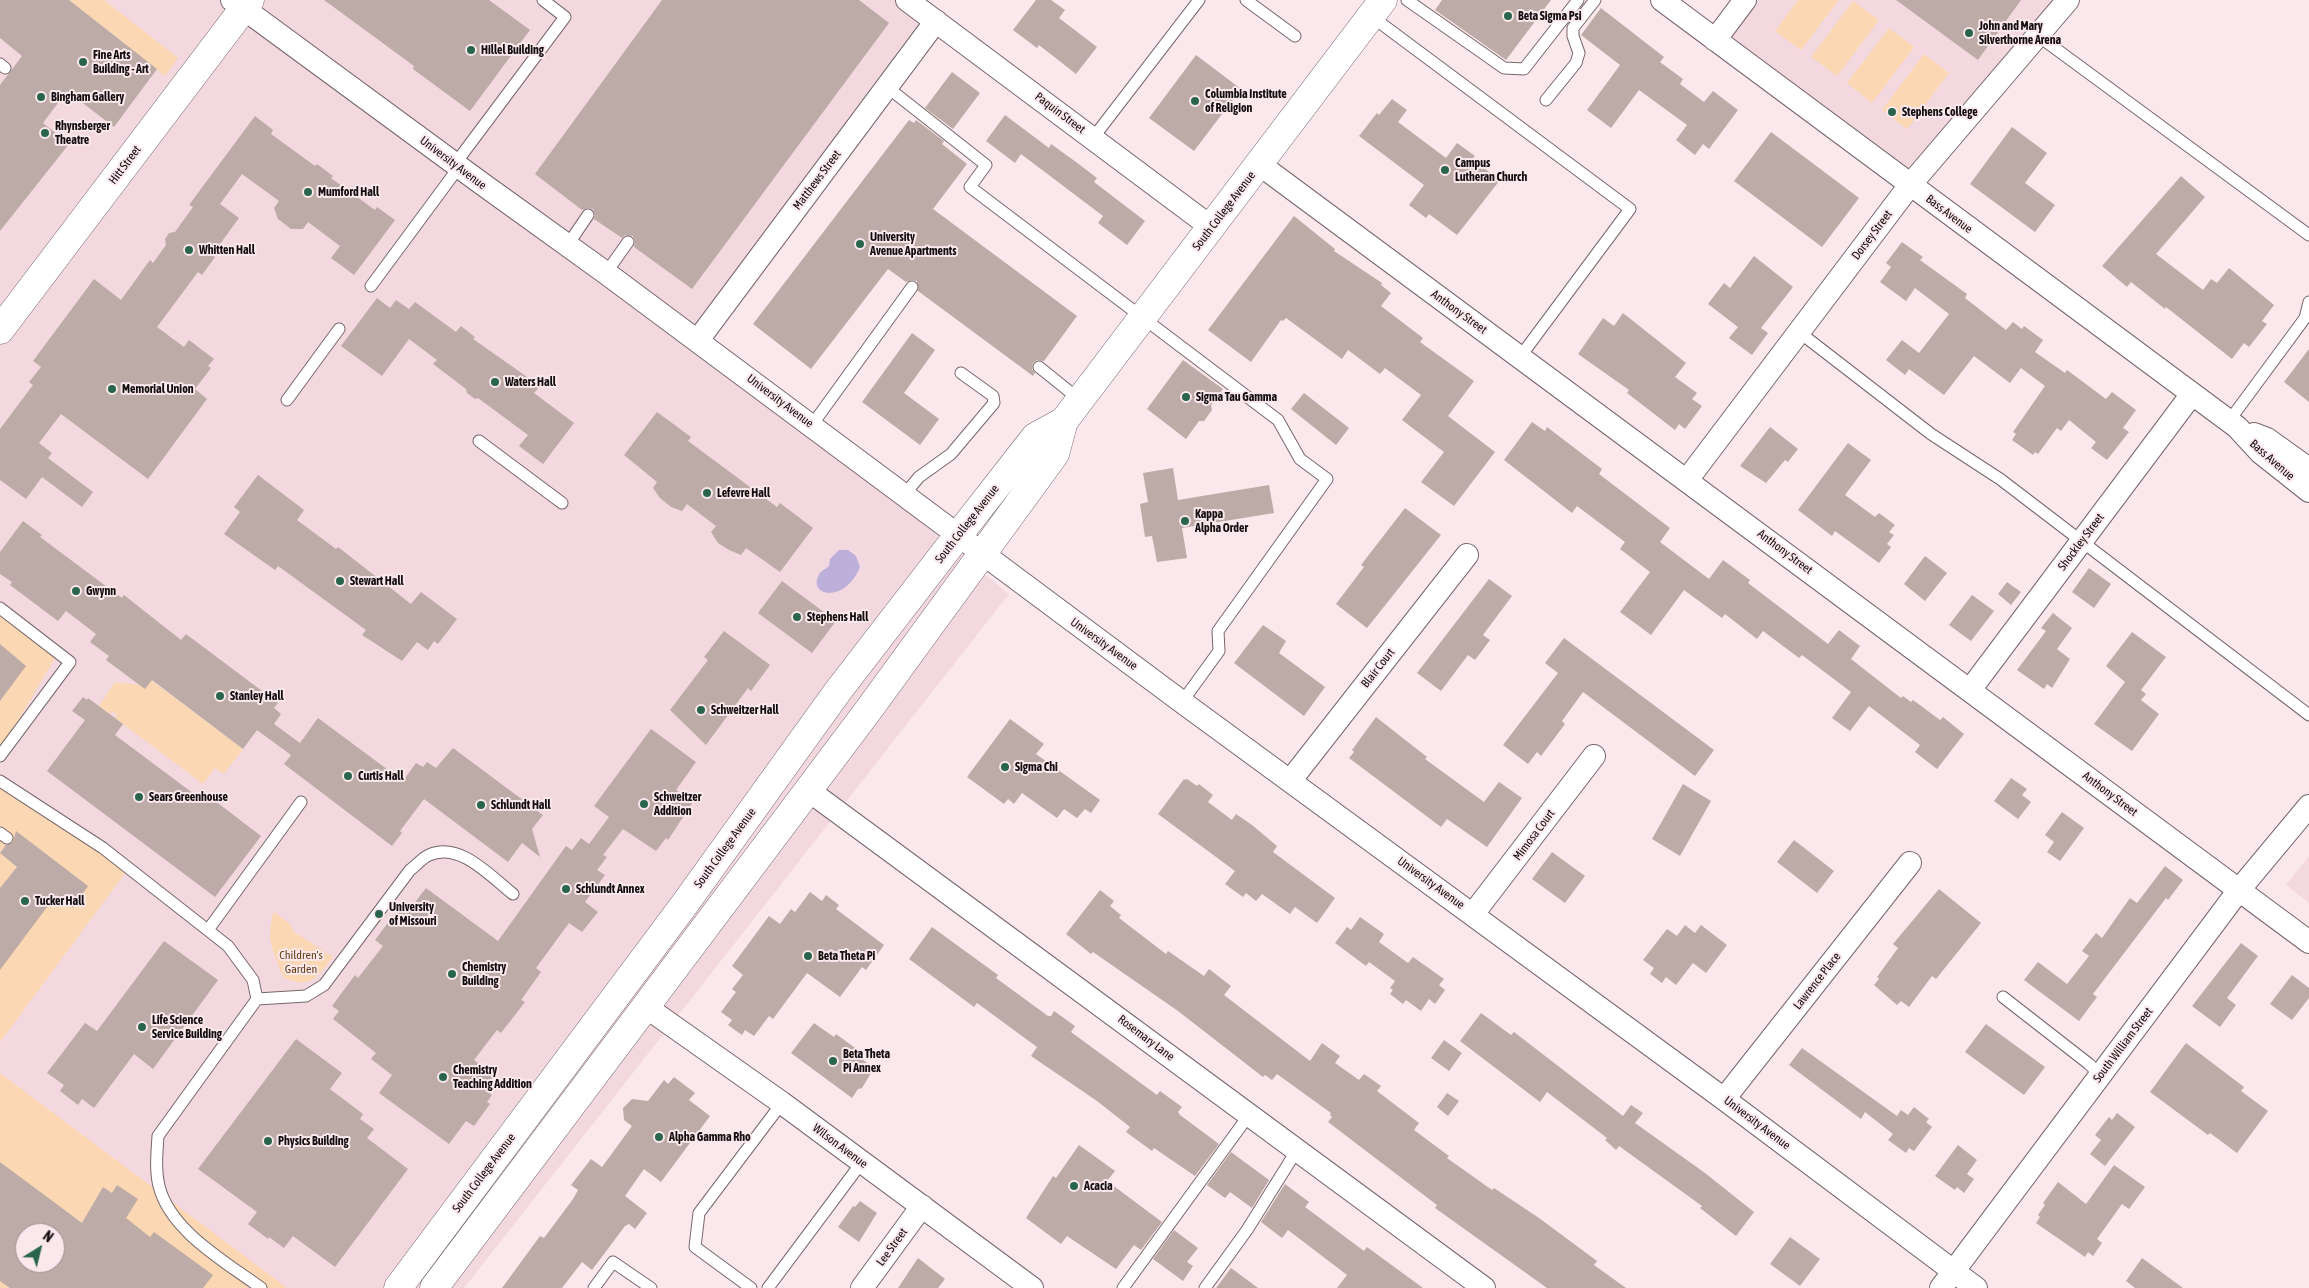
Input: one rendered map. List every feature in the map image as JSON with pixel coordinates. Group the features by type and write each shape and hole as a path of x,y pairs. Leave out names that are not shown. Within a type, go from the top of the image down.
{"main road":[{"name":"Hitt Street","path":"0,330 242,3"},
{"name":"South College Avenue","path":"434,1288 983,554 1055,454 1072,411 1377,8"},
{"name":"South College Avenue","path":"398,1288 678,912 838,691 1035,437 1072,411"}],"street":[{"name":"Paquin Street","path":"907,0 1211,227"},
{"name":"Bass Avenue","path":"1662,0 2233,424 2261,453 2309,491"},
{"path":"1714,40 1744,0"},
{"name":"Dorsey Street","path":"1687,480 1910,185 2068,0"},
{"name":"University Avenue","path":"242,3 457,165 698,340 1182,702 1724,1099 1947,1280 1976,1288"},
{"name":"Matthews Street","path":"698,340 936,20"},
{"name":"Anthony Street","path":"1259,164 2309,942"},
{"name":"Shockley Street","path":"1970,690 2192,394"},
{"name":"Bass Avenue","path":"2233,424 2268,439 2309,469"},
{"name":"Blair Court","path":"1290,781 1467,555"},
{"name":"Mimosa Court","path":"1473,914 1594,756"},
{"name":"Rosemary Lane","path":"808,790 1484,1288"},
{"name":"South William Street","path":"1947,1280 2239,890 2309,806"},
{"name":"Lawrence Place","path":"1724,1099 1910,863"},
{"name":"Wilson Avenue","path":"646,1007 782,1102 1032,1288"},
{"name":"Lee Street","path":"862,1288 922,1206"}],"lane":[{"path":"371,286 565,17 542,0"},
{"path":"1093,138 1198,0"},
{"path":"1246,0 1295,36"},
{"path":"1407,0 1504,68 1512,70 1524,69 1578,0"},
{"path":"1546,100 1576,63 1578,53 1573,36 1573,28 1595,0"},
{"path":"1377,8 1630,209 1520,357"},
{"path":"2037,36 2309,235"},
{"path":"887,87 986,165 970,187 1278,420 1300,459 1327,479 1218,631 1219,651 1182,702"},
{"path":"567,246 588,215"},
{"path":"606,273 628,242"},
{"path":"812,426 912,286"},
{"path":"2233,424 2305,318 2309,302"},
{"path":"287,400 339,329"},
{"path":"1799,332 1931,434 2000,479 2080,542 2309,715"},
{"path":"1039,367 1072,411"},
{"path":"904,495 919,477 951,454 994,403 993,396 961,374"},
{"path":"479,441 562,503"},
{"path":"0,608 70,662 0,756"},
{"path":"0,781 103,848 208,930 228,946 253,980 257,999 158,1136 156,1164 159,1187 169,1209 181,1228 261,1288"},
{"path":"208,930 301,802"},
{"path":"257,999 306,996 324,985 410,870 429,855 452,852 466,858 513,894"},
{"path":"2003,997 2089,1064 2100,1075"},
{"path":"751,1288 696,1247 700,1213 782,1102"},
{"path":"1123,1288 1250,1115"},
{"path":"1206,1288 1247,1230 1297,1150"},
{"path":"768,1288 862,1162"},
{"path":"594,1288 613,1262 651,1288"}],"shaded area":[{"name":"University of Missouri","path":"0,0 906,0 934,21 693,337 1009,594 464,1288 0,1288"},
{"name":"Stephens College","path":"1745,0 2068,0 1910,185 1715,40"},
{"path":"839,550 848,550 856,556 860,567 853,579 845,587 836,592 828,593 822,591 818,587 817,581 821,572 829,566 830,559"},
{"path":"2309,856 2309,903 2286,885"}],"green space":[{"path":"69,0 104,0 178,58 165,76"},
{"path":"1798,0 1839,0 1801,50 1775,31"},
{"path":"1853,1 1879,20 1837,76 1811,57"},
{"path":"1889,28 1914,47 1872,103 1847,83"},
{"path":"1924,54 1949,73 1907,129 1882,110"},
{"path":"0,613 55,658 0,751"},
{"path":"151,680 243,749 224,774 215,768 203,784 115,718 117,715 112,711 110,714 99,706 115,682 140,685 145,689"},
{"path":"0,781 129,868 0,1042"},
{"name":"Children's Garden","path":"274,912 290,924 294,932 333,957 312,980 300,982 283,977 272,945 270,929"},
{"path":"0,1073 287,1288 0,1288"}],"building":[{"name":"Fine Arts Building - Art","path":"0,0 69,0 157,69 114,127 67,91 43,123 69,144 0,231 0,85 22,56 0,38"},
{"path":"324,0 489,0 530,30 470,111 413,69 414,66"},
{"path":"662,0 859,0 889,23 692,289 634,247 633,236 625,235 622,238 594,219 593,209 582,210 535,174"},
{"path":"1036,0 1051,0 1065,10 1059,18 1097,47 1076,74 1039,45 1037,48 1013,30"},
{"name":"Beta Sigma Psi","path":"1442,0 1551,0 1506,60 1435,10"},
{"name":"John and Mary Silverthorne Arena","path":"1896,0 2021,0 1978,60"},
{"path":"1601,8 1664,57 1660,62 1683,79 1680,84 1704,102 1713,91 1738,110 1709,149 1703,144 1695,155 1676,140 1687,125 1639,90 1611,128 1587,110 1620,65 1581,35"},
{"path":"1196,55 1241,89 1194,151 1149,118"},
{"path":"952,72 980,93 953,129 925,108"},
{"name":"Campus Lutheran Church","path":"1392,99 1407,110 1398,122 1446,158 1457,143 1475,156 1472,159 1500,180 1457,235 1429,214 1426,218 1409,205 1424,185 1359,136 1377,113 1379,115"},
{"path":"1005,115 1049,148 1051,144 1076,162 1097,178 1094,182 1145,221 1127,245 1098,223 1103,216 1021,154 1015,163 986,141"},
{"path":"255,116 273,130 271,134 315,166 317,164 333,176 331,178 375,210 377,207 395,220 354,275 331,258 340,246 308,222 303,229 291,229 278,219 274,208 279,201 242,174 220,204 239,218 212,255 215,257 202,275 198,272 157,327 184,347 189,340 214,359 208,366 211,368 195,389 207,399 148,479 61,414 39,443 52,453 48,458 93,492 82,507 42,477 26,499 0,480 0,429 33,385 29,382 41,367 33,361 94,279 121,300 150,260 153,263 166,245 165,239 169,233 175,232 193,207 189,205"},
{"path":"909,120 914,123 916,120 944,141 942,144 967,164 933,209 1077,316 1044,361 1037,360 1033,363 1032,369 1035,373 1033,376 918,291 917,281 906,282 888,269 811,369 753,324"},
{"path":"2012,127 2047,153 2025,183 2055,205 2035,232 1970,184"},
{"path":"1771,132 1859,198 1822,247 1734,181"},
{"path":"2181,176 2205,197 2156,254 2203,290 2211,279 2217,283 2229,268 2274,305 2262,321 2267,324 2249,347 2244,343 2232,359 2166,307 2165,309 2131,282 2127,287 2102,266"},
{"path":"1294,216 1335,249 1334,251 1382,283 1381,285 1391,293 1381,306 1423,338 1420,342 1474,381 1448,416 1495,452 1454,506 1421,482 1444,452 1402,420 1421,395 1385,368 1380,374 1348,350 1342,359 1286,318 1283,321 1281,320 1251,362 1208,330"},
{"path":"1902,242 1923,257 1920,260 1967,294 1965,298 2006,330 2013,322 2022,329 2024,326 2043,340 2035,352 2065,373 2067,370 2106,399 2112,392 2136,410 2123,428 2129,432 2107,460 2091,448 2096,442 2069,420 2061,431 2057,428 2038,454 2035,452 2033,455 2012,440 2016,434 2013,432 2045,386 2021,368 2010,383 1974,356 1944,395 1909,369 1905,375 1886,360 1902,340 1919,353 1949,314 1915,288 1906,301 1880,282 1891,267 1886,263"},
{"path":"1754,256 1793,287 1761,328 1768,333 1752,355 1729,338 1738,327 1708,304 1724,283 1730,288"},
{"name":"Waters Hall","path":"377,298 390,308 396,300 409,309 415,302 456,332 461,326 475,337 473,339 540,386 534,393 574,423 543,464 519,446 528,435 478,398 475,399 467,393 466,389 433,364 437,360 409,339 382,376 341,346"},
{"path":"1623,313 1686,363 1675,377 1697,393 1692,399 1702,406 1685,429 1679,424 1675,430 1627,393 1629,390 1578,354 1603,318 1614,326"},
{"path":"912,333 935,350 904,393 939,419 920,445 862,402"},
{"path":"2309,349 2309,402 2284,382"},
{"name":"Sigma Tau Gamma","path":"1183,360 1223,389 1211,405 1212,410 1204,421 1199,421 1186,439 1147,409"},
{"path":"1304,393 1349,428 1336,445 1291,409"},
{"name":"Lefevre Hall","path":"657,412 691,437 688,441 777,507 780,503 813,528 780,572 746,548 741,555 718,543 711,532 716,526 687,504 682,511 671,507 660,498 653,488 657,482 624,455"},
{"path":"1532,422 1545,431 1547,427 1602,469 1599,474 1670,528 1660,542 1709,579 1723,560 1750,580 1748,583 1828,644 1839,630 1860,646 1851,659 1901,698 1903,696 1911,702 1913,700 1940,720 1943,717 1964,734 1937,769 1915,752 1920,745 1869,706 1850,731 1832,718 1851,692 1802,655 1799,658 1763,631 1757,639 1725,614 1722,618 1684,590 1651,635 1620,612 1650,572 1620,549 1625,542 1577,506 1572,513 1504,460"},
{"path":"1770,427 1798,449 1788,462 1785,460 1766,483 1740,466"},
{"path":"1848,443 1871,460 1845,495 1875,517 1879,513 1895,525 1889,532 1894,535 1887,544 1891,547 1879,563 1835,531 1832,536 1798,510"},
{"name":"Kappa Alpha Order","path":"1173,468 1178,500 1269,485 1274,513 1182,528 1187,558 1157,562 1152,536 1145,537 1140,504 1148,502 1143,473"},
{"name":"Stewart Hall","path":"258,475 304,510 297,520 336,549 338,547 411,604 421,592 457,619 438,644 434,641 428,650 417,642 402,661 362,635 366,630 278,566 275,570 224,534 240,512 234,507"},
{"path":"1405,508 1441,535 1367,628 1336,604 1364,567 1361,565"},
{"path":"23,521 42,535 40,537 122,598 124,595 181,640 186,634 278,703 274,708 281,714 274,724 300,743 318,718 403,781 416,763 423,767 427,762 436,768 453,748 543,815 532,829 540,857 522,843 508,862 424,799 400,831 402,833 392,846 284,764 291,755 257,730 243,749 152,680 145,689 106,660 109,656 90,642 96,634 66,611 58,621 10,585 12,582 0,574 0,552"},
{"path":"1925,556 1947,573 1925,601 1904,584"},
{"path":"2089,568 2111,584 2094,608 2072,592"},
{"path":"1489,579 1512,596 1483,635 1490,640 1475,660 1468,655 1441,691 1417,673"},
{"name":"Stephens Hall","path":"782,581 836,621 812,653 758,613"},
{"path":"2007,582 2021,592 2011,605 1998,594"},
{"path":"1972,595 1994,611 1971,641 1949,625"},
{"path":"2053,613 2072,628 2057,649 2070,659 2052,688 2047,684 2044,689 2017,670 2046,631 2041,628"},
{"path":"1263,625 1286,641 1279,653 1325,687 1304,716 1234,663"},
{"name":"Schweitzer Hall","path":"724,631 770,665 751,691 748,688 706,745 670,710 708,660 704,657"},
{"path":"2132,632 2166,657 2141,690 2146,694 2141,700 2159,714 2132,751 2094,724 2125,682 2106,666"},
{"path":"1564,638 1714,750 1695,776 1583,692 1562,721 1565,724 1541,756 1537,752 1528,764 1503,745 1558,673 1545,663"},
{"path":"0,644 26,666 0,701"},
{"name":"Sears Greenhouse","path":"83,697 87,700 88,698 123,724 115,735 202,800 206,794 261,836 215,897 47,771 85,720 72,711"},
{"path":"1376,717 1427,757 1425,759 1484,802 1499,782 1522,798 1487,847 1447,819 1441,827 1349,758 1354,752 1352,750"},
{"name":"Sigma Chi","path":"1010,719 1044,744 1036,754 1100,800 1091,813 1085,809 1077,818 1064,809 1057,818 1022,793 1014,804 1008,799 1004,804 967,777"},
{"path":"651,729 696,762 676,790 693,802 668,840 666,838 656,851 623,829 603,855 607,857 597,870 605,875 585,902 598,912 582,932 569,923 536,968 541,972 521,1000 525,1002 501,1033 497,1030 474,1060 495,1075 485,1090 492,1095 487,1102 490,1104 474,1126 466,1121 449,1144 379,1093 392,1075 371,1059 376,1053 333,1019 339,1011 332,1006 355,975 358,978 383,946 375,940 399,908 406,914 426,888 498,941 566,846 572,850 581,838 589,844 609,817 594,806"},
{"path":"2011,778 2027,789 2022,795 2031,802 2018,819 1994,801"},
{"path":"1184,779 1197,786 1199,784 1213,795 1208,802 1232,820 1236,814 1252,825 1277,846 1273,852 1335,898 1317,923 1295,907 1290,914 1262,894 1256,901 1246,893 1243,897 1225,884 1235,871 1158,814"},
{"path":"1683,784 1711,801 1680,856 1652,839"},
{"path":"2062,812 2084,828 2060,861 2047,852 2054,842 2045,835"},
{"name":"Tucker Hall","path":"16,831 88,886 73,908 56,895 0,970 0,888 17,867 0,853 6,845 13,842"},
{"path":"1794,840 1834,871 1817,893 1777,862"},
{"path":"1552,852 1585,876 1565,903 1532,879"},
{"path":"2165,866 2183,880 2168,900 2166,898 2093,994 2097,997 2079,1021 2024,980 2038,962 2067,984 2089,956 2082,951 2096,933 2102,938 2130,898 2137,903"},
{"path":"1939,889 1981,923 1936,979 1932,976 1909,1007 1901,1001 1897,1005 1874,985 1879,979 1877,977 1898,948 1893,944"},
{"path":"1100,890 1114,901 1110,906 1121,915 1119,918 1166,954 1168,951 1204,976 1209,969 1231,986 1224,995 1310,1061 1322,1043 1340,1056 1335,1063 1359,1080 1364,1074 1381,1086 1377,1091 1419,1123 1414,1130 1449,1156 1447,1158 1492,1190 1494,1188 1539,1218 1597,1261 1594,1265 1626,1288 1547,1288 1435,1208 1437,1205 1328,1122 1332,1117 1331,1113 1277,1074 1272,1080 1265,1075 1263,1077 1178,1011 1093,952 1091,954 1066,934"},
{"name":"Beta Theta Pi","path":"810,892 822,901 826,895 839,905 836,909 884,945 866,970 862,967 840,997 807,973 773,1019 769,1016 754,1036 745,1030 742,1035 728,1025 732,1020 721,1012 736,992 732,989 743,975 732,966 769,916 780,924 791,909 795,912"},
{"path":"1360,917 1384,934 1379,942 1408,963 1413,957 1444,979 1439,985 1445,990 1435,1004 1429,999 1421,1011 1406,1000 1403,1004 1390,994 1393,990 1390,988 1395,981 1369,962 1366,966 1335,943 1347,927 1351,930"},
{"path":"1685,925 1695,933 1701,925 1727,945 1706,973 1693,963 1676,985 1666,977 1662,983 1650,974 1654,968 1643,960 1667,929 1677,936"},
{"path":"932,927 998,975 996,978 1048,1016 1051,1016 1054,1011 1075,1026 1071,1032 1157,1095 1160,1091 1182,1107 1178,1112 1180,1115 1219,1144 1195,1176 1154,1148 1152,1151 1126,1132 1130,1127 1097,1101 1031,1056 1037,1047 977,1003 974,1007 909,959"},
{"name":"Life Science Service Building","path":"164,941 218,980 153,1069 134,1054 94,1108 82,1099 78,1105 60,1091 64,1085 47,1073 85,1023 97,1031"},
{"path":"2241,943 2258,956 2227,998 2236,1005 2220,1027 2192,1006"},
{"path":"2292,975 2309,988 2309,998 2292,1020 2270,1004"},
{"path":"1481,1013 1511,1035 1514,1032 1623,1116 1631,1105 1643,1113 1635,1123 1705,1173 1754,1212 1736,1236 1700,1208 1702,1206 1619,1146 1616,1150 1605,1140 1607,1138 1547,1092 1540,1102 1460,1041"},
{"name":"Beta Theta Pi Annex","path":"814,1023 834,1037 836,1034 858,1050 855,1054 874,1068 862,1088 858,1089 852,1098 791,1053"},
{"path":"1986,1024 2045,1067 2024,1095 1965,1052"},
{"path":"296,1039 342,1073 330,1089 363,1114 360,1119 374,1129 367,1138 408,1169 335,1267 293,1236 284,1248 269,1237 268,1239 248,1224 257,1212 198,1169"},
{"path":"1444,1040 1462,1053 1449,1071 1431,1058"},
{"path":"2186,1043 2244,1087 2241,1091 2268,1111 2237,1153 2210,1133 2208,1135 2150,1092"},
{"path":"1802,1048 1897,1116 1901,1110 1908,1115 1914,1107 1929,1119 1926,1122 1932,1127 1914,1151 1909,1148 1906,1153 1888,1140 1893,1134 1865,1112 1861,1119 1789,1065"},
{"path":"674,1077 695,1093 689,1100 710,1116 661,1182 644,1169 625,1196 647,1213 635,1229 629,1224 625,1226 592,1270 582,1262 562,1288 502,1288 540,1236 544,1238 573,1199 578,1190 571,1185 591,1159 602,1167 632,1126 624,1120 623,1108 632,1099 648,1101 664,1080 668,1084"},
{"path":"1447,1093 1459,1101 1448,1116 1437,1107"},
{"path":"2117,1113 2135,1127 2105,1166 2090,1154 2101,1140 2095,1135 2109,1117 2112,1120"},
{"path":"1079,1145 1115,1171 1107,1181 1162,1222 1141,1250 1134,1245 1116,1269 1067,1236 1061,1244 1026,1218 1053,1176 1056,1178"},
{"path":"1958,1145 1977,1160 1967,1174 1974,1179 1964,1193 1957,1187 1955,1190 1935,1176"},
{"path":"1231,1152 1269,1180 1252,1208 1230,1192 1225,1198 1207,1185"},
{"path":"0,1162 82,1223 103,1187 112,1193 117,1185 138,1199 126,1218 150,1237 154,1232 213,1275 203,1288 10,1288 0,1281"},
{"path":"2114,1165 2145,1187 2129,1209 2122,1204 2097,1239 2102,1243 2093,1256 2088,1252 2085,1257 2036,1223 2040,1217 2038,1215 2045,1205 2043,1203 2058,1182 2086,1204"},
{"path":"1285,1184 1309,1202 1305,1207 1364,1251 1367,1247 1423,1288 1337,1288 1347,1275 1288,1230 1282,1238 1261,1222"},
{"path":"860,1201 877,1213 859,1242 838,1227 853,1206 855,1207"},
{"path":"1174,1230 1198,1248 1187,1262 1193,1266 1183,1281 1153,1259"},
{"path":"1790,1237 1820,1259 1800,1286 1770,1264"},
{"path":"918,1258 945,1279 938,1288 898,1288"},
{"path":"2142,1258 2183,1288 2135,1288 2126,1281"},
{"path":"1231,1268 1258,1288 1216,1288"}],"place":[{"name":"Beta Sigma Psi","path":"1508,16"},
{"name":"John and Mary Silverthorne Arena","path":"1969,33"},
{"name":"Hillel Building","path":"471,50"},
{"name":"Fine Arts Building - Art","path":"83,62"},
{"name":"Bingham Gallery","path":"41,97"},
{"name":"Columbia Institute of Religion","path":"1195,101"},
{"name":"Stephens College","path":"1892,112"},
{"name":"Rhynsberger Theatre","path":"45,133"},
{"name":"Campus Lutheran Church","path":"1445,170"},
{"name":"Mumford Hall","path":"308,192"},
{"name":"University Avenue Apartments","path":"860,244"},
{"name":"Whitten Hall","path":"189,250"},
{"name":"Waters Hall","path":"495,382"},
{"name":"Memorial Union","path":"112,389"},
{"name":"Sigma Tau Gamma","path":"1186,397"},
{"name":"Lefevre Hall","path":"707,493"},
{"name":"Kappa Alpha Order","path":"1185,521"},
{"name":"Stewart Hall","path":"340,581"},
{"name":"Gwynn","path":"76,591"},
{"name":"Stephens Hall","path":"797,617"},
{"name":"Stanley Hall","path":"220,696"},
{"name":"Schweitzer Hall","path":"701,710"},
{"name":"Sigma Chi","path":"1005,767"},
{"name":"Curtis Hall","path":"348,776"},
{"name":"Sears Greenhouse","path":"139,797"},
{"name":"Schweitzer Addition","path":"644,804"},
{"name":"Schlundt Hall","path":"481,805"},
{"name":"Schlundt Annex","path":"566,889"},
{"name":"Tucker Hall","path":"25,901"},
{"name":"University of Missouri","path":"379,914"},
{"name":"Beta Theta Pi","path":"808,956"},
{"name":"Chemistry Building","path":"452,974"},
{"name":"Life Science Service Building","path":"142,1027"},
{"name":"Beta Theta Pi Annex","path":"833,1061"},
{"name":"Chemistry Teaching Addition","path":"443,1077"},
{"name":"Alpha Gamma Rho","path":"659,1137"},
{"name":"Physics Building","path":"268,1141"},
{"name":"Acacia","path":"1074,1186"}]}
